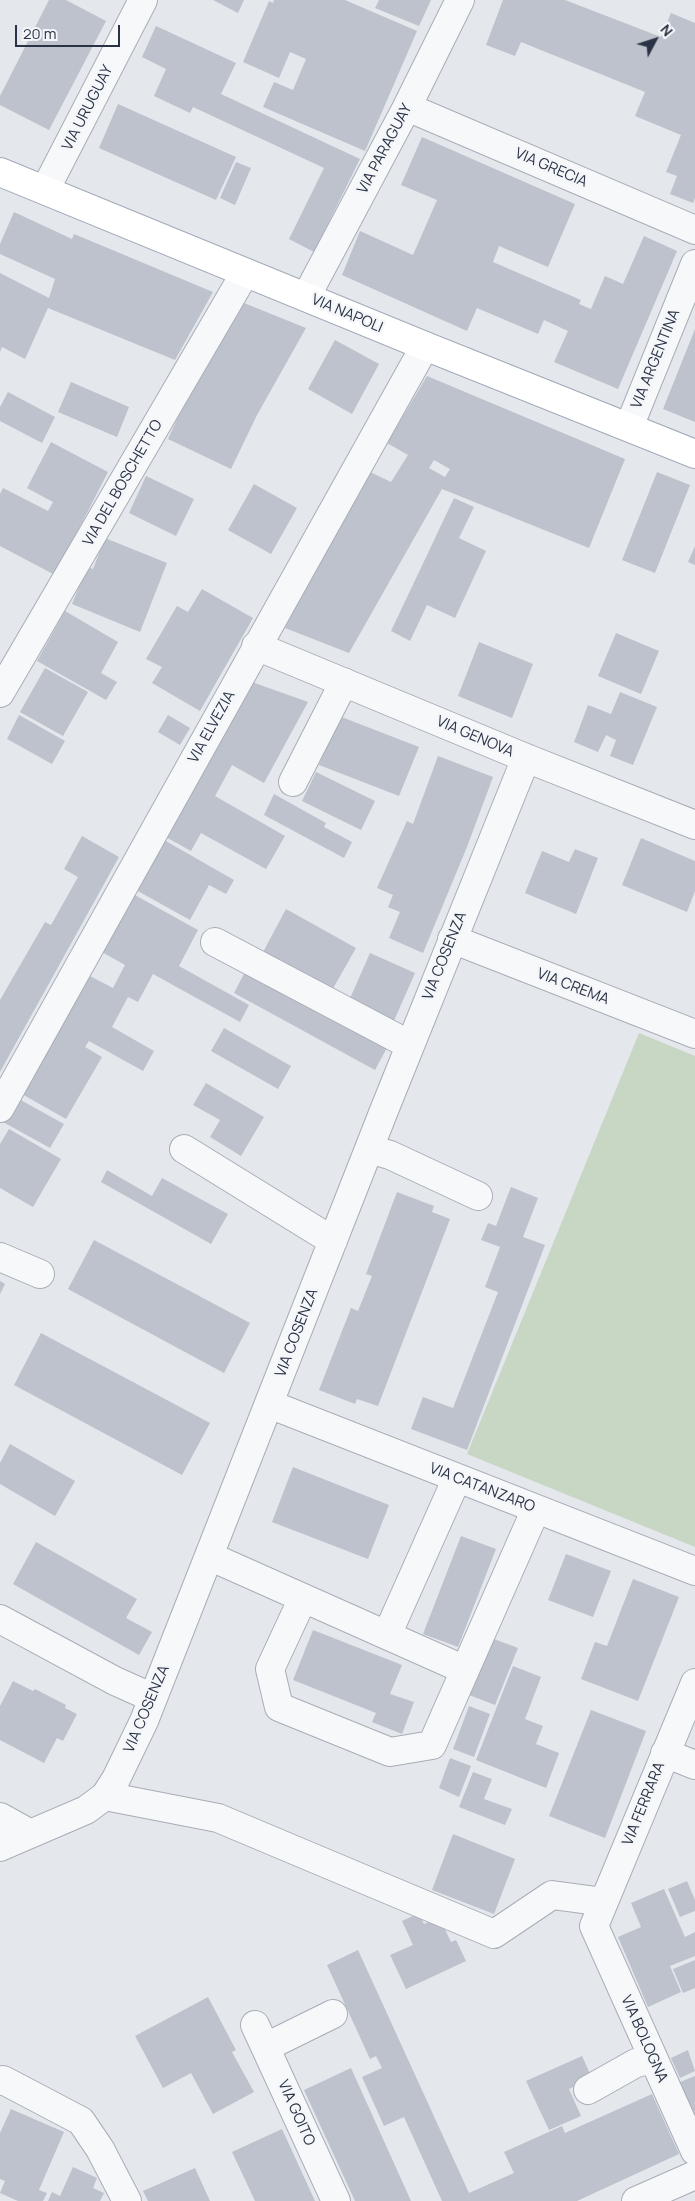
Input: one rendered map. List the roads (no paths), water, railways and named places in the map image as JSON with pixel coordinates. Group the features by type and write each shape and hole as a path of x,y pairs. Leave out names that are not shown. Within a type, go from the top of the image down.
{"main road":[{"name":"VIA NAPOLI","path":"3,179 45,190 425,346 695,454"}],"street":[{"name":"VIA PARAGUAY","path":"306,297 408,107 460,0"},
{"name":"VIA URUGUAY","path":"45,190 135,3"},
{"name":"VIA GRECIA","path":"408,107 695,230"},
{"name":"VIA ARGENTINA","path":"628,427 695,264"},
{"name":"VIA DEL BOSCHETTO","path":"0,693 246,273"},
{"name":"VIA ELVEZIA","path":"0,1108 425,346"},
{"name":"VIA GENOVA","path":"256,646 526,758 695,825"},
{"path":"293,782 344,682"},
{"name":"VIA COSENZA","path":"0,1847 29,1832 86,1810 105,1796 116,1779 153,1698 452,939 526,758"},
{"name":"VIA CREMA","path":"452,939 695,1034"},
{"path":"215,942 410,1045"},
{"path":"184,1149 333,1241"},
{"path":"369,1149 390,1156 478,1196"},
{"path":"0,1257 40,1274"},
{"name":"VIA CATANZARO","path":"269,1404 695,1572"},
{"path":"387,1636 457,1478"},
{"path":"303,1598 270,1669 279,1707 390,1752 432,1745 536,1509"},
{"path":"209,1556 465,1670"},
{"path":"0,1619 116,1681 153,1698"},
{"name":"VIA FERRARA","path":"599,1914 664,1753 695,1683"},
{"path":"664,1753 695,1765"},
{"path":"105,1796 218,1818 494,1934 552,1895 599,1914"},
{"path":"0,1817 29,1832"},
{"name":"VIA BOLOGNA","path":"599,1914 653,2059 695,2151"},
{"name":"VIA GOITO","path":"333,2014 261,2036 336,2201"},
{"path":"588,2090 636,2063 653,2059"},
{"path":"0,2081 3,2080 81,2121 100,2149 127,2201"},
{"path":"636,2201 695,2175"}]}
